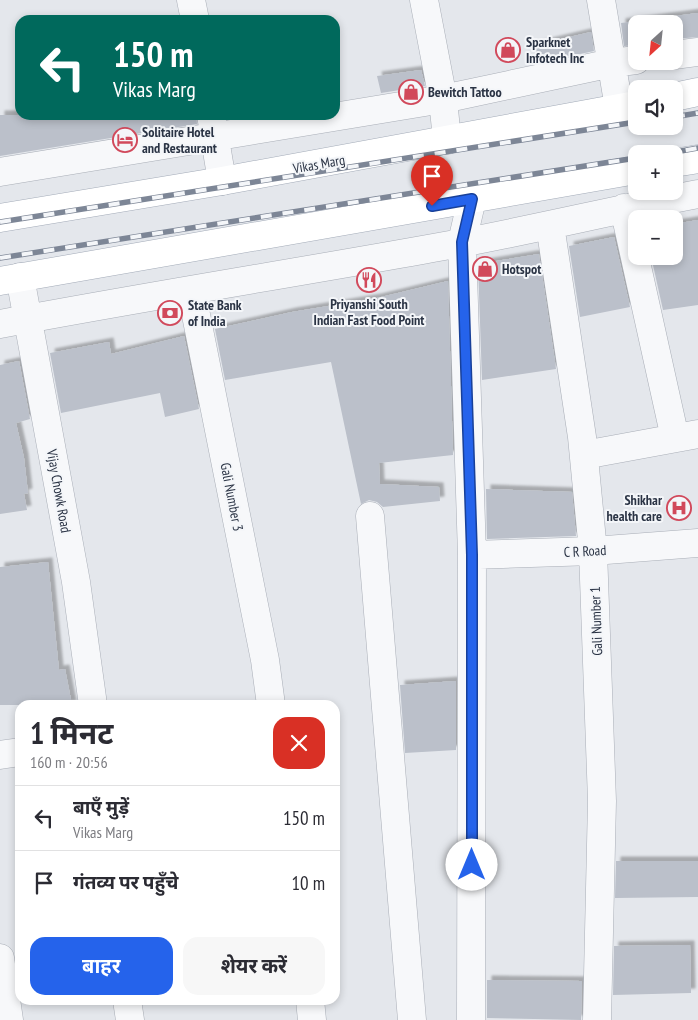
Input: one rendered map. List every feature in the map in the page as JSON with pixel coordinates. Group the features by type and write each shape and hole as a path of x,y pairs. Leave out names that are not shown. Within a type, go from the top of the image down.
{"main road":[{"path":"683,95 698,92"},
{"name":"Vikas Marg","path":"0,218 222,182 628,106"},
{"path":"683,162 698,159"},
{"path":"10,279 628,171"}],"street":[{"path":"191,0 194,15"},
{"path":"424,0 443,99 448,140"},
{"path":"601,0 624,62 628,106"},
{"path":"683,54 698,52"},
{"path":"340,111 443,99 624,62"},
{"path":"0,172 213,126 264,120"},
{"path":"213,126 222,182"},
{"path":"0,324 462,242 698,194"},
{"path":"471,1020 472,555 462,242 472,199"},
{"path":"584,455 686,436 624,208"},
{"name":"Gali Number 1","path":"550,225 584,455 593,551 602,801 597,1020"},
{"name":"Vijay Chowk Road","path":"10,279 28,319 76,582 92,700"},
{"name":"Gali Number 3","path":"191,290 263,650 270,700"},
{"path":"370,516 412,1020"},
{"name":"C R Road","path":"472,555 593,551 698,543"},
{"path":"0,755 15,753"},
{"path":"5,961 9,1020"},
{"path":"128,1005 130,1020"},
{"path":"310,1005 312,1020"}],"building":[{"path":"698,13 698,37 683,38 683,15"},
{"path":"628,22 628,46 624,46 621,23"},
{"path":"591,32 594,51 538,63 535,45"},
{"path":"421,70 425,86 381,93 377,76"},
{"path":"0,115 15,115 15,120 197,120 197,124 0,156"},
{"path":"698,220 698,305 663,310 653,265 683,265 683,222"},
{"path":"614,237 630,307 580,317 569,246"},
{"path":"539,254 556,369 482,380 478,264"},
{"path":"448,281 453,455 379,463 380,484 439,487 440,501 383,507 377,502 369,500 361,504 331,362 225,380 215,329 292,312 377,298"},
{"path":"184,336 199,409 165,417 160,393 61,413 50,353 109,342 111,354"},
{"path":"19,361 30,419 16,423 24,458 28,493 24,494 27,510 0,514 0,365"},
{"path":"486,489 572,492 576,536 487,539"},
{"path":"48,562 59,670 65,669 71,700 15,700 15,705 0,705 0,567"},
{"path":"456,681 456,750 405,753 400,685"},
{"path":"616,861 698,861 698,897 615,898"},
{"path":"690,945 691,993 613,995 614,946"},
{"path":"487,980 582,981 581,1020 487,1018"}],"railway":[{"path":"683,116 698,113"},
{"path":"0,222 628,123"},
{"path":"683,151 698,148"},
{"path":"0,258 628,159"}],"place":[{"name":"Sparknet Infotech Inc","path":"508,50"},
{"name":"Bewitch Tattoo","path":"411,92"},
{"name":"Solitaire Hotel and Restaurant","path":"125,140"},
{"name":"Hotspot","path":"485,269"},
{"name":"Priyanshi South Indian Fast Food Point","path":"369,280"},
{"name":"State Bank of India","path":"170,313"},
{"name":"Shikhar health care","path":"679,508"}],"route":[{"path":"432,206 472,199 462,242 472,555 472,865"}]}
